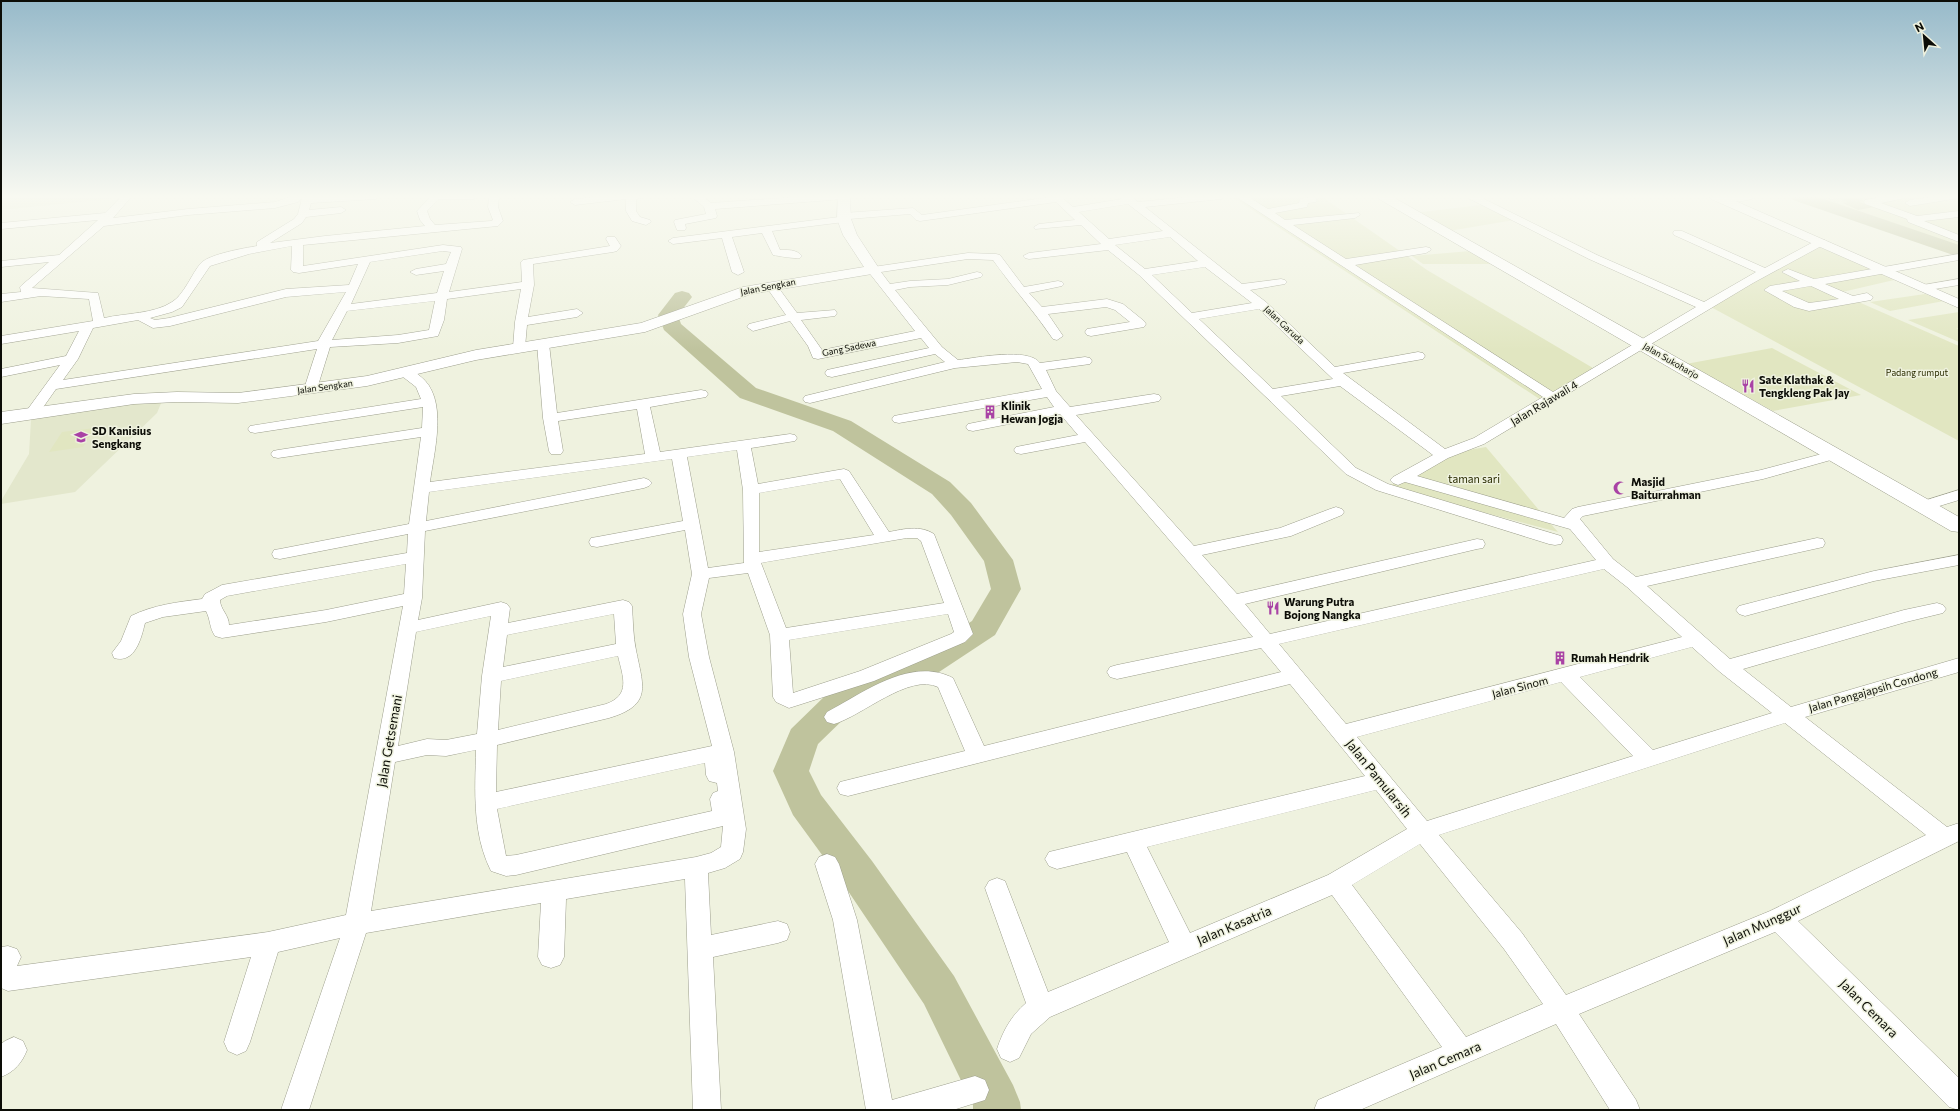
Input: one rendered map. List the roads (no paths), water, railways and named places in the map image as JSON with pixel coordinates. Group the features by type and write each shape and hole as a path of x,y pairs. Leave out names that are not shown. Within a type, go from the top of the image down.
{"main road":[{"path":"858,248 873,270"},
{"name":"Jalan Sukoharjo","path":"1474,248 1959,526"},
{"name":"Jalan Sengkan","path":"1,418 134,399 177,397 238,398 367,381 405,373 459,358 644,327 728,296 772,285 873,270"}],"street":[{"path":"1,288 28,286 72,248"},
{"path":"1,340 94,324 168,309 178,304 206,264 223,257 259,248"},
{"path":"51,386 323,344 398,339 434,333 442,296 458,250 456,248 446,248 297,270 298,248"},
{"path":"519,348 520,322 528,285 527,262 614,248"},
{"path":"730,248 738,272"},
{"path":"774,248 777,253 790,253 796,256"},
{"path":"1029,256 1083,248"},
{"path":"1114,248 1144,273 1352,472 1382,487 1555,540"},
{"name":"Jalan Garuda","path":"1189,248 1207,264 1262,306 1343,381 1443,455"},
{"path":"1321,248 1553,398"},
{"path":"1575,248 1705,307"},
{"path":"1711,248 1765,272"},
{"name":"Jalan Rajawali 4","path":"1382,487 1443,455 1479,442 1705,307 1810,248"},
{"path":"1833,248 1881,271 1959,304"},
{"path":"1344,263 1426,250"},
{"path":"873,270 968,256 996,257 1021,291 1039,310 1057,336"},
{"path":"1867,297 1809,307 1798,304 1770,290 1959,257"},
{"path":"1,264 61,258"},
{"path":"311,389 324,350 323,344 344,308 346,300 354,288 365,261"},
{"path":"1144,273 1207,264"},
{"path":"416,272 452,267"},
{"path":"1,273 47,269"},
{"path":"873,270 889,288 937,350 955,364"},
{"path":"1788,272 1852,300"},
{"path":"889,288 910,284 948,282 977,275"},
{"path":"1239,288 1281,282"},
{"path":"1923,288 1959,282"},
{"path":"1021,291 1058,284"},
{"path":"344,308 380,305 528,285"},
{"name":"Gang Sadewa","path":"772,285 814,346 818,355 925,333"},
{"path":"28,286 26,290 39,293"},
{"path":"140,315 145,320 153,324 170,322 197,314 286,293 354,288"},
{"path":"1,298 39,293 66,293 94,296 94,324 32,413"},
{"path":"1039,310 1107,303 1119,307 1140,324 1091,332"},
{"path":"1189,317 1262,306"},
{"path":"520,322 577,313"},
{"path":"753,327 794,317 830,313"},
{"path":"544,344 550,418 556,451"},
{"path":"832,373 937,350"},
{"path":"1333,371 1418,356"},
{"path":"810,399 955,364 1024,358 1032,361 1037,367 1085,361"},
{"path":"1,373 24,367 71,359"},
{"name":"Jalan Pamularsih","path":"1037,367 1050,392 1233,601 1513,941 1562,1008 1626,1110"},
{"name":"Jalan Getsemani","path":"295,1110 357,924 413,598 416,557 416,528 431,416 430,402 422,385 417,379 405,373"},
{"path":"1271,394 1343,381"},
{"path":"899,420 1050,392"},
{"path":"550,418 640,405 701,394"},
{"path":"973,427 1065,410 1154,398"},
{"path":"255,429 430,402"},
{"path":"640,405 646,409 653,457"},
{"path":"278,454 429,431"},
{"path":"1021,450 1089,437"},
{"path":"422,488 790,438"},
{"path":"701,574 752,563 916,533 926,536 955,607 964,634 958,638 867,676 789,701 783,696 779,635 752,563 751,490 743,445"},
{"path":"1,958 8,957 2,972 4,977 8,978 140,962 268,943 357,924 696,867 718,861 732,852 735,829 724,752 699,657 692,614 701,574 679,454"},
{"path":"1833,454 1763,474 1578,512 1572,518 1576,526 1607,563 1633,582 1727,667 1788,715 1952,834"},
{"path":"751,490 844,474 884,538"},
{"path":"1403,477 1576,526"},
{"path":"280,554 644,483"},
{"path":"1923,506 1959,495"},
{"path":"1190,552 1285,532 1336,512"},
{"path":"597,542 693,524"},
{"path":"1633,582 1817,542"},
{"path":"1233,601 1477,544"},
{"path":"413,598 326,616 222,632 220,630 220,620 211,604 211,598 222,591 416,557"},
{"path":"1745,610 1874,576 1959,560"},
{"path":"1117,672 1265,641 1607,563"},
{"path":"121,652 130,644 137,620 140,618 182,608 211,604"},
{"path":"386,762 427,756 446,748 487,740 620,707 626,703 632,692 626,648 623,606 498,631"},
{"path":"779,635 955,607"},
{"path":"408,628 501,608 492,676 487,740 485,803 496,861 499,864 506,866 724,817 714,753 485,803"},
{"path":"1727,667 1904,616 1937,609"},
{"name":"Jalan Sinom","path":"1342,733 1697,640"},
{"path":"492,676 626,648"},
{"name":"Jalan Pangajapsih Condong","path":"1648,759 1959,664"},
{"path":"1566,675 1648,759"},
{"path":"848,788 1294,676"},
{"path":"834,717 895,686 922,677 938,679 946,683 977,755"},
{"name":"Jalan Kasatria","path":"1010,1049 1020,1026 1029,1016 1041,1008 1336,882 1422,831 1648,759"},
{"path":"1057,859 1380,781"},
{"name":"Jalan Munggur","path":"1562,1008 1779,919 1952,834"},
{"path":"1133,841 1184,947"},
{"path":"826,864 845,920 880,1110"},
{"path":"696,867 707,1110"},
{"path":"1336,882 1462,1053"},
{"path":"997,888 1041,1008"},
{"path":"551,957 554,891"},
{"name":"Jalan Cemara","path":"1779,919 1954,1086"},
{"path":"699,950 778,932"},
{"path":"237,1042 268,943"},
{"name":"Jalan Cemara","path":"1328,1110 1462,1053 1562,1008"},
{"path":"902,1110 975,1090"}],"waterway":[{"path":"1950,248 1959,251"},
{"path":"682,297 668,315 671,326 748,393 842,426 881,452 941,488 961,509 998,560 1006,589 984,628 927,664 840,702 803,738 791,771 806,804 858,873 939,990 996,1102 997,1110"}],"place":[{"name":"Sate Klathak & Tengkleng Pak Jay","path":"1748,386"},
{"name":"Klinik Hewan Jogja","path":"990,412"},
{"name":"SD Kanisius Sengkang","path":"81,437"},
{"name":"Masjid Baiturrahman","path":"1620,488"},
{"name":"Warung Putra Bojong Nangka","path":"1273,608"},
{"name":"Rumah Hendrik","path":"1560,658"}],"park label":[{"name":"Padang rumput","path":"1917,373"},
{"name":"taman sari","path":"1474,479"}]}
